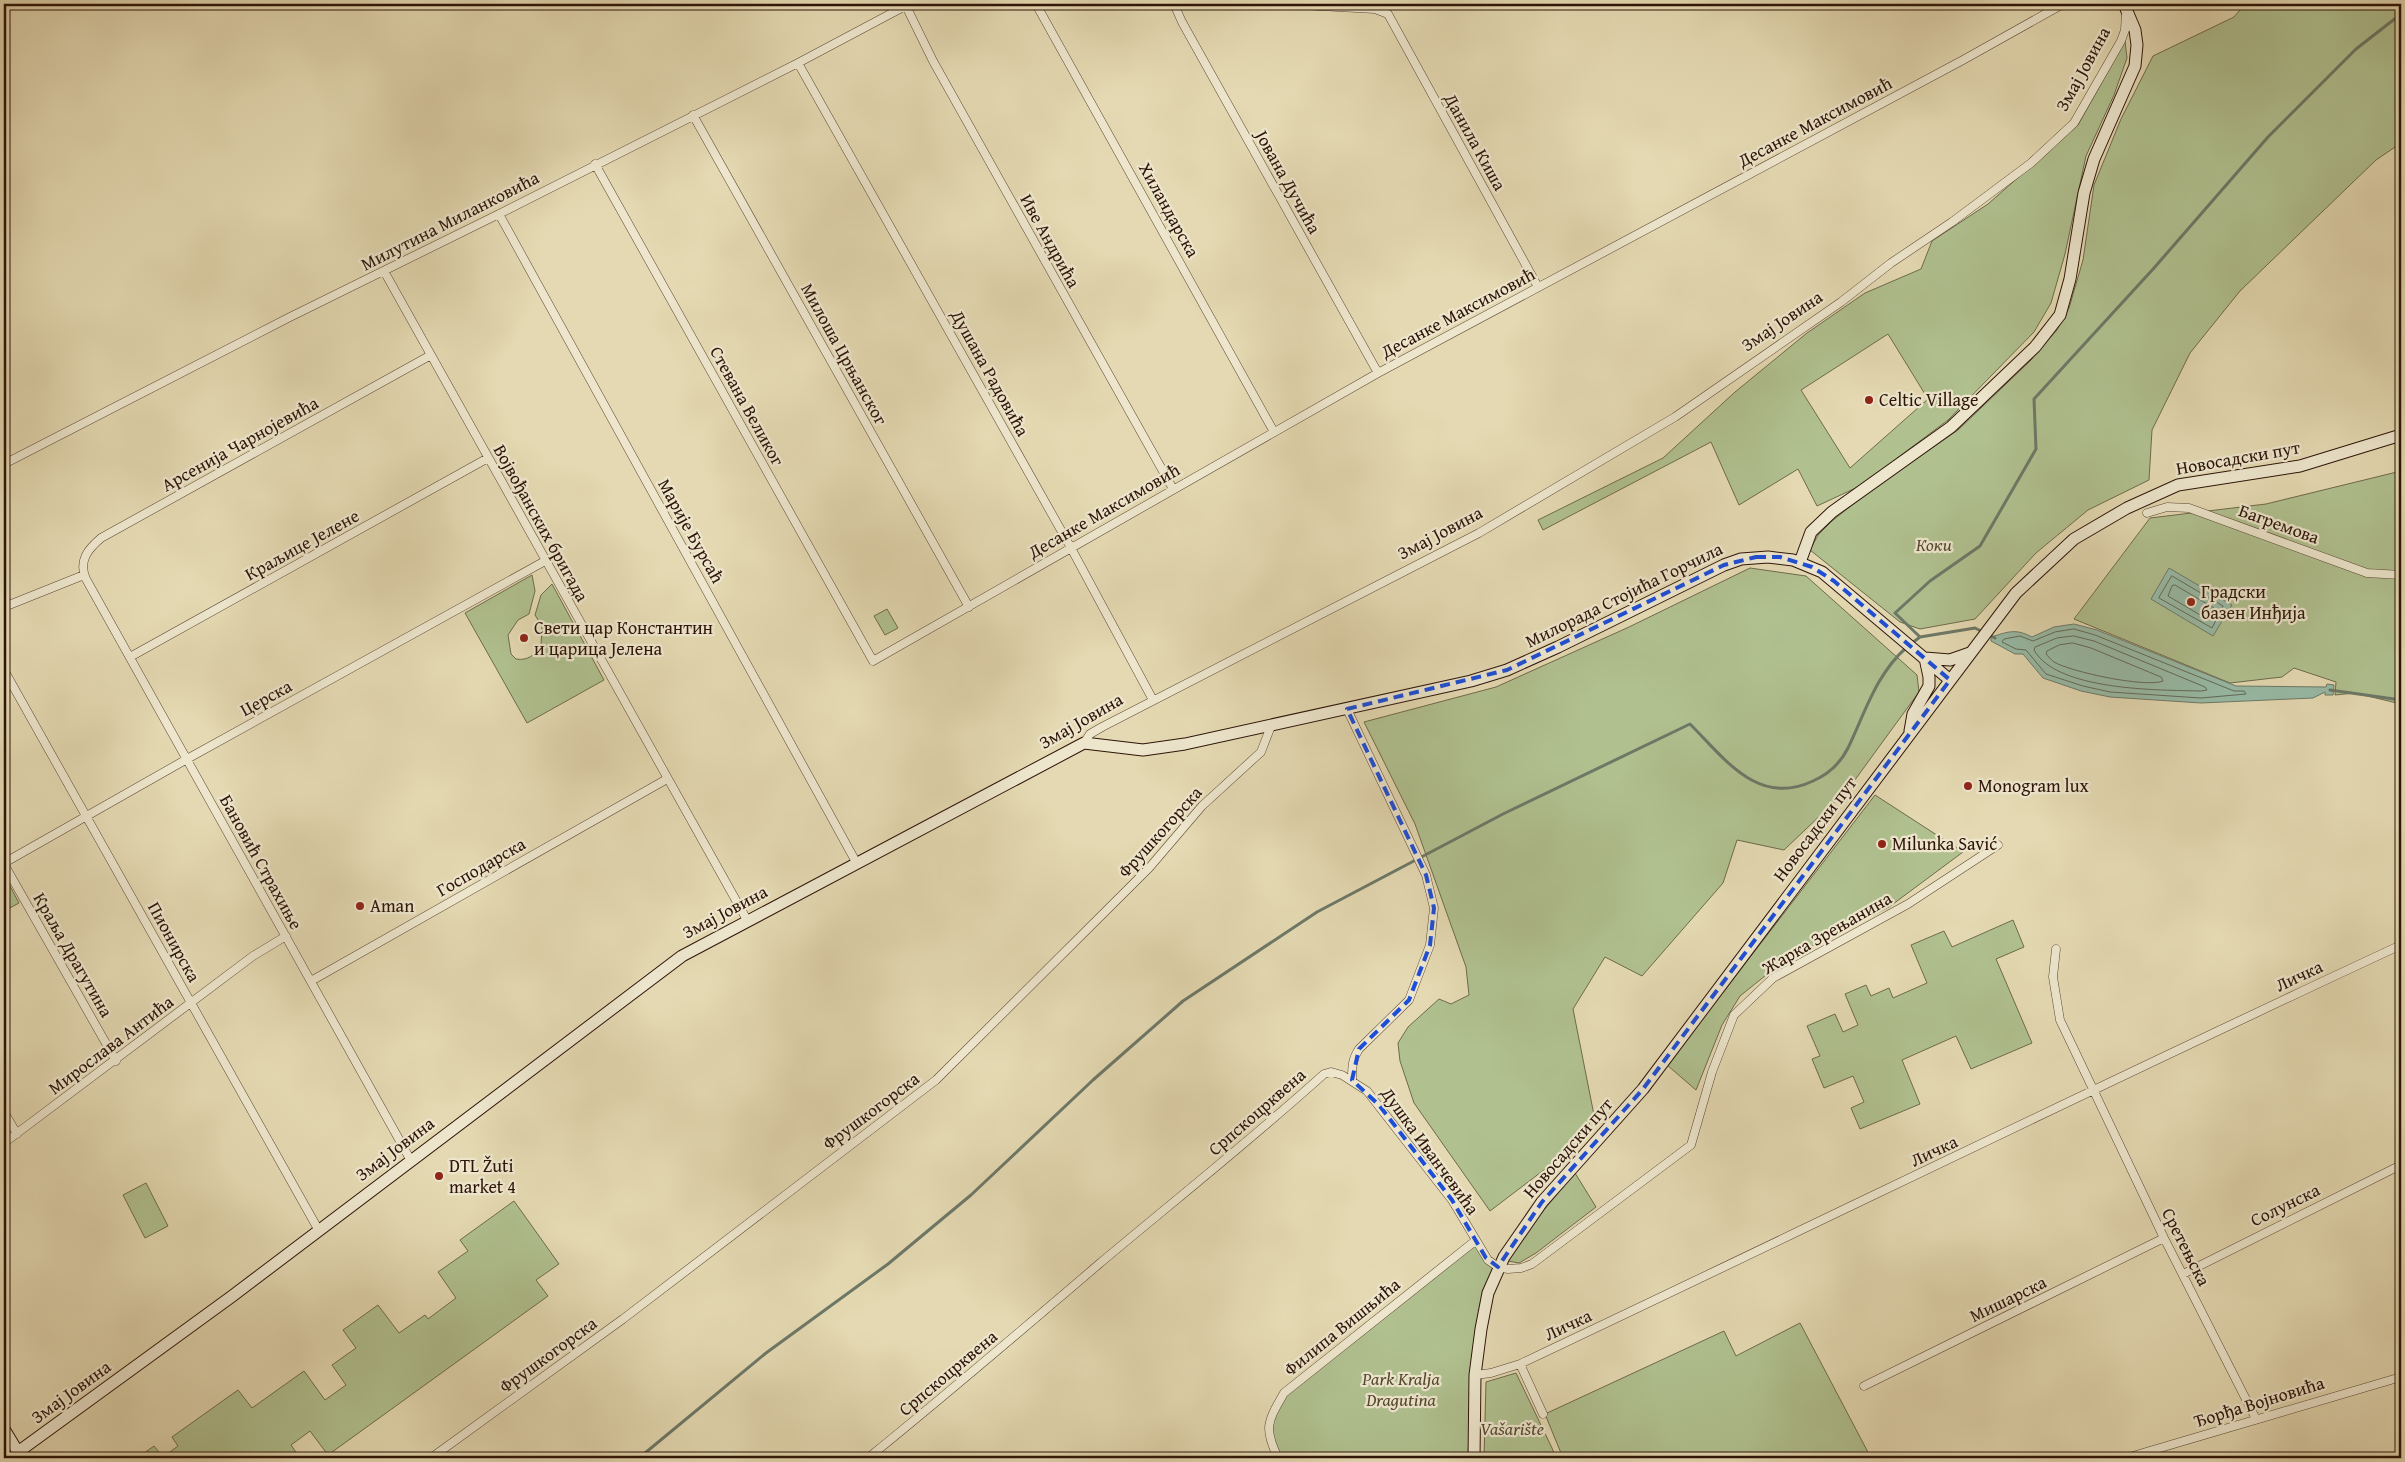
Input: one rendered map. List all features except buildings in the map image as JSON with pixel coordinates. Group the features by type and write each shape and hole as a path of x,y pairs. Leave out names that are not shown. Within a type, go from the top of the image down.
{"street":[{"name":"Хиландарска","path":"1036,4 1274,432"},
{"name":"Јована Дучића","path":"1174,4 1182,22 1378,374"},
{"name":"Данила Киша","path":"1283,4 1376,9 1384,12 1391,19 1538,287"},
{"name":"Десанке Максимовић","path":"873,661 1378,374 1963,60 2063,4"},
{"name":"Милутина Миланковића","path":"4,464 907,5"},
{"name":"Иве Андрића","path":"907,5 951,94 1173,489"},
{"name":"Змај Јовина","path":"20,1455 660,971 700,944 1084,744 1090,734 1153,700 1263,646 1479,533 1675,417 1841,302 1891,262 1996,191 2032,163 2074,123 2086,103 2121,41 2125,30 2125,5"},
{"path":"1800,562 1811,532 1832,512 1951,427 2034,347 2060,315 2070,279 2084,193 2094,159 2135,66 2137,45 2135,30 2125,5"},
{"name":"Душана Радовића","path":"798,62 1071,548 1153,700"},
{"name":"Милоша Црњанског","path":"693,115 969,607"},
{"name":"Стевана Великог","path":"595,164 873,661"},
{"name":"Марије Бурсаћ","path":"499,214 856,862"},
{"name":"Војвођанских бригада","path":"384,271 747,920"},
{"name":"Арсенија Чарнојевића","path":"85,577 83,562 86,554 101,538 431,355"},
{"name":"Новосадски пут","path":"1474,1458 1475,1375 1485,1306 1498,1267 1542,1202 1643,1089 2016,593 2074,539 2145,499 2178,485 2300,466 2401,434"},
{"name":"Краљице Јелене","path":"130,657 488,458"},
{"name":"Багремова","path":"2147,514 2167,507 2189,508 2367,573 2401,575"},
{"name":"Милорада Стојића Горчила","path":"1084,744 1149,749 1185,744 1471,681 1507,670 1558,647 1732,561 1768,557 1800,562 1834,581 1950,680"},
{"name":"Церска","path":"4,864 187,759 545,561"},
{"path":"4,607 85,577"},
{"name":"Бановић Страхиње","path":"85,577 410,1159"},
{"path":"1910,732 1913,714 1929,686 1926,658 1950,660 1970,653"},
{"name":"Пионирска","path":"4,670 318,1229"},
{"path":"1347,709 1426,875 1434,908 1430,945 1420,977 1409,1000 1354,1055 1352,1080"},
{"name":"Фрушкогорска","path":"431,1458 623,1319 936,1080 1149,868 1202,806 1261,752 1271,726"},
{"name":"Господарска","path":"311,981 667,779"},
{"name":"Жарка Зрењанина","path":"1498,1267 1514,1269 1532,1264 1691,1145 1712,1072 1734,1015 1773,978 1908,904 1998,845"},
{"name":"Краља Драгутина","path":"4,864 116,1061"},
{"name":"Мирослава Антића","path":"4,1143 264,949 286,936"},
{"name":"Личка","path":"1475,1375 1492,1373 1520,1364 1973,1149 2091,1089 2401,945"},
{"name":"Сретењска","path":"2056,949 2053,977 2060,1020 2091,1089 2164,1238 2256,1419"},
{"name":"Српскоцрквена","path":"868,1458 976,1371 1100,1264 1263,1129 1324,1074 1331,1072 1352,1080"},
{"name":"Душка Иванчевића","path":"1352,1080 1367,1090 1452,1200 1486,1258 1498,1267"},
{"path":"4,1112 17,1134"},
{"name":"Солунска","path":"2183,1274 2401,1165"},
{"name":"Мишарска","path":"1864,1386 2164,1238"},
{"name":"Филипа Вишњића","path":"1278,1458 1269,1439 1267,1429 1270,1418 1284,1393 1475,1241"},
{"path":"1520,1364 1542,1414"},
{"name":"Ђорђа Војновића","path":"2126,1458 2401,1377"},
{"path":"4,1429 20,1455"}],"highlighted area":[{"path":"1756,557 1780,557 1812,567 1834,581 1950,680 1643,1089 1542,1202 1498,1267 1486,1258 1452,1200 1379,1105 1352,1080 1359,1049 1409,1000 1430,945 1434,908 1426,875 1347,709 1507,670 1724,565"}],"green space":[{"name":"Коки","path":"2245,4 2401,4 2401,143 2376,160 2240,291 2190,353 2152,430 2149,480 2088,510 2036,553 1975,619 1920,629 1900,622 1810,550 1818,535 1868,492 1958,430 2030,361 2057,330 2069,308 2083,260 2094,185 2121,119 2153,56 2234,17"},
{"path":"2125,41 2127,58 2114,95 2086,156 2065,254 2051,303 2034,332 1948,420 1860,486 1817,506 1798,469 1739,505 1711,442 1543,530 1538,520 1663,458 1735,392 1807,333 1865,293 1921,269 1932,241 1988,204 2078,125","holes":["1888,334 1928,399 1850,468 1801,390"]},
{"path":"2401,471 2401,704 2355,693 2335,695 2336,682 2294,668 2282,677 2230,683 2074,619 2150,518 2266,504"},
{"path":"1750,568 1806,576 1917,675 1919,692 1849,788 1784,850 1737,840 1723,883 1642,976 1605,957 1573,1009 1594,1115 1578,1144 1490,1211 1414,1103 1400,1061 1398,1043 1408,1027 1439,999 1451,1004 1469,995 1466,967 1415,824 1364,722 1496,687 1629,627"},
{"path":"532,575 535,591 529,614 518,620 508,635 511,654 516,659 524,659 533,655 541,646 542,626 535,615 541,595 552,584 604,680 527,723 465,613"},
{"path":"887,609 898,628 885,635 874,616"},
{"path":"1875,795 1963,852 1889,907 1786,959 1740,996 1722,1025 1696,1090 1667,1065"},
{"path":"4,875 19,903 4,911"},
{"path":"2013,920 2024,947 1996,959 2032,1043 1971,1069 1956,1036 1902,1060 1920,1104 1860,1129 1851,1108 1864,1102 1853,1076 1824,1088 1812,1059 1820,1056 1807,1026 1835,1014 1843,1032 1858,1025 1845,994 1866,985 1871,996 1889,988 1893,998 1927,983 1911,945 1944,931 1952,947"},
{"path":"1575,1173 1596,1207 1536,1253 1519,1263 1508,1261 1533,1223"},
{"path":"146,1183 168,1226 145,1238 123,1195"},
{"path":"514,1201 559,1264 536,1280 548,1296 328,1455 310,1431 291,1445 300,1458 137,1458 154,1446 163,1457 178,1446 172,1437 238,1390 252,1408 304,1371 325,1400 346,1385 332,1365 356,1348 343,1330 378,1305 399,1333 425,1315 428,1319 456,1298 438,1272 468,1251 460,1240"},
{"name":"Park Kralja Dragutina","path":"1475,1241 1498,1267 1471,1374 1468,1458 1278,1458 1270,1418 1284,1393"},
{"path":"1800,1323 1871,1458 1563,1458 1545,1414 1724,1331 1736,1356"},
{"name":"Vašarište","path":"1516,1373 1556,1458 1484,1458 1486,1382"}],"water":[{"name":"Градски базен Инђија","path":"2169,568 2232,605 2213,636 2151,599"},
{"path":"2074,624 2097,630 2236,686 2326,687 2327,684 2334,685 2333,695 2325,695 2325,692 2313,698 2201,703 2110,697 2081,691 2043,678 2023,654 2015,654 1991,641 1991,637 2007,632 2021,632 2032,637 2054,627"}],"waterway":[{"path":"1920,637 1895,613 1930,581 1980,546 2036,449 2034,399 2154,268 2268,137 2356,49 2401,14"},
{"path":"1912,643 1920,637 1975,628 1995,638"},
{"path":"639,1458 766,1353 888,1264 971,1195 1093,1080 1183,1001 1317,912 1503,814 1690,724 1730,764 1759,784 1776,788 1793,787 1813,781 1829,772 1838,764 1848,748 1879,682 1887,669 1907,647"},
{"path":"2330,690 2401,700"}],"place":[{"name":"Celtic Village","path":"1869,400"},
{"name":"Градски базен Инђија","path":"2191,602"},
{"name":"Свети цар Константин и царица Јелена","path":"524,638"},
{"name":"Monogram lux","path":"1968,786"},
{"name":"Milunka Savić","path":"1882,844"},
{"name":"Aman","path":"360,906"},
{"name":"DTL Žuti market 4","path":"439,1176"}]}
